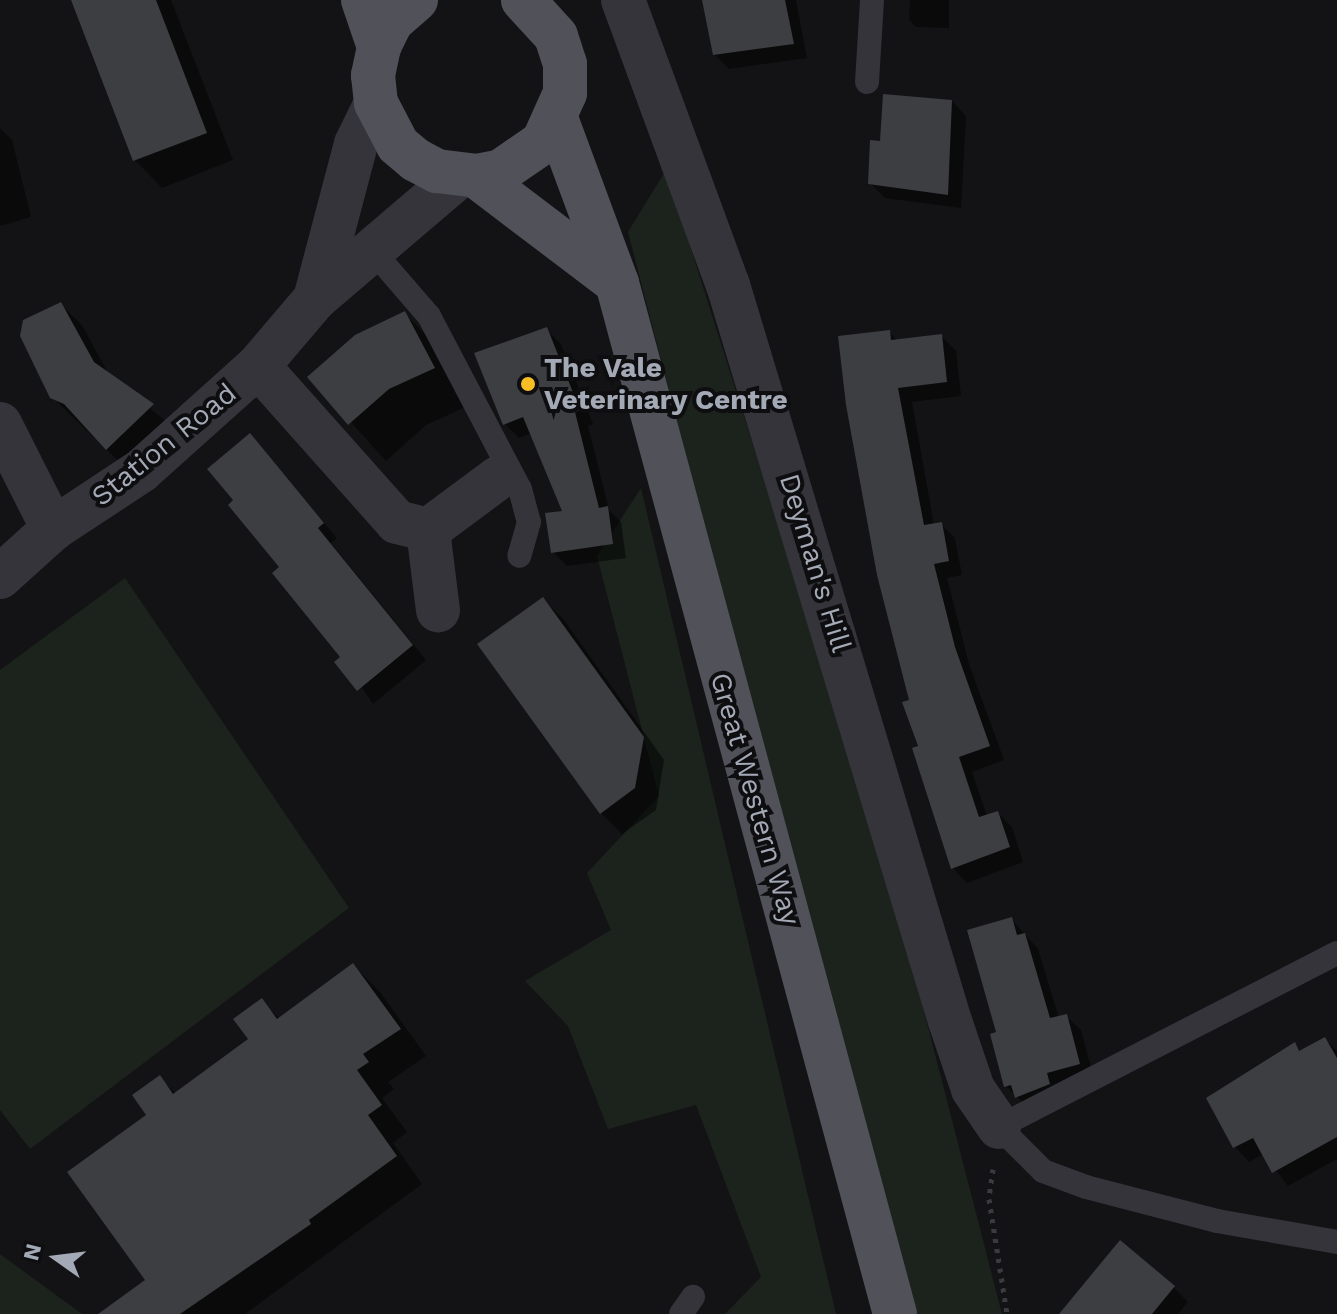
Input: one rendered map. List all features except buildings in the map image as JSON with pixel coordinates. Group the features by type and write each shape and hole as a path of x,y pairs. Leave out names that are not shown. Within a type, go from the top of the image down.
{"main road":[{"path":"363,0 379,47"},
{"path":"416,0 391,22 379,47 373,75 376,103 398,145 437,171 468,176 524,160 557,121 565,93 565,64 556,36 523,0"},
{"name":"Great Western Way","path":"557,121 617,283 895,1314"},
{"path":"468,176 617,283"}],"street":[{"name":"Deyman's Hill","path":"623,0 728,285 973,1089 999,1127"},
{"name":"Station Road","path":"315,299 356,144 376,103"},
{"name":"Station Road","path":"0,577 53,529 141,471 258,366 315,299 371,249 468,176"},
{"path":"258,366 397,522 428,530"},
{"path":"0,424 53,529"},
{"path":"428,530 498,478"},
{"path":"428,530 438,610"}],"lane":[{"path":"867,82 872,0"},
{"path":"371,249 424,307 445,341 520,489 529,522 519,556"},
{"path":"1337,953 999,1127 1043,1171 1086,1187 1217,1221 1337,1242"}],"path":[{"path":"999,1127 989,1199 1007,1314"}],"shaded area":[{"path":"666,170 886,864 1002,1314 907,1314 628,232"},
{"path":"641,488 836,1314 725,1314 761,1277 696,1105 608,1129 568,1026 525,981 611,930 587,873 659,796 597,556"},
{"path":"125,578 349,908 30,1149 0,1110 0,670"},
{"path":"0,1254 82,1314 0,1314"}],"place":[{"name":"The Vale Veterinary Centre","path":"528,384"}]}
